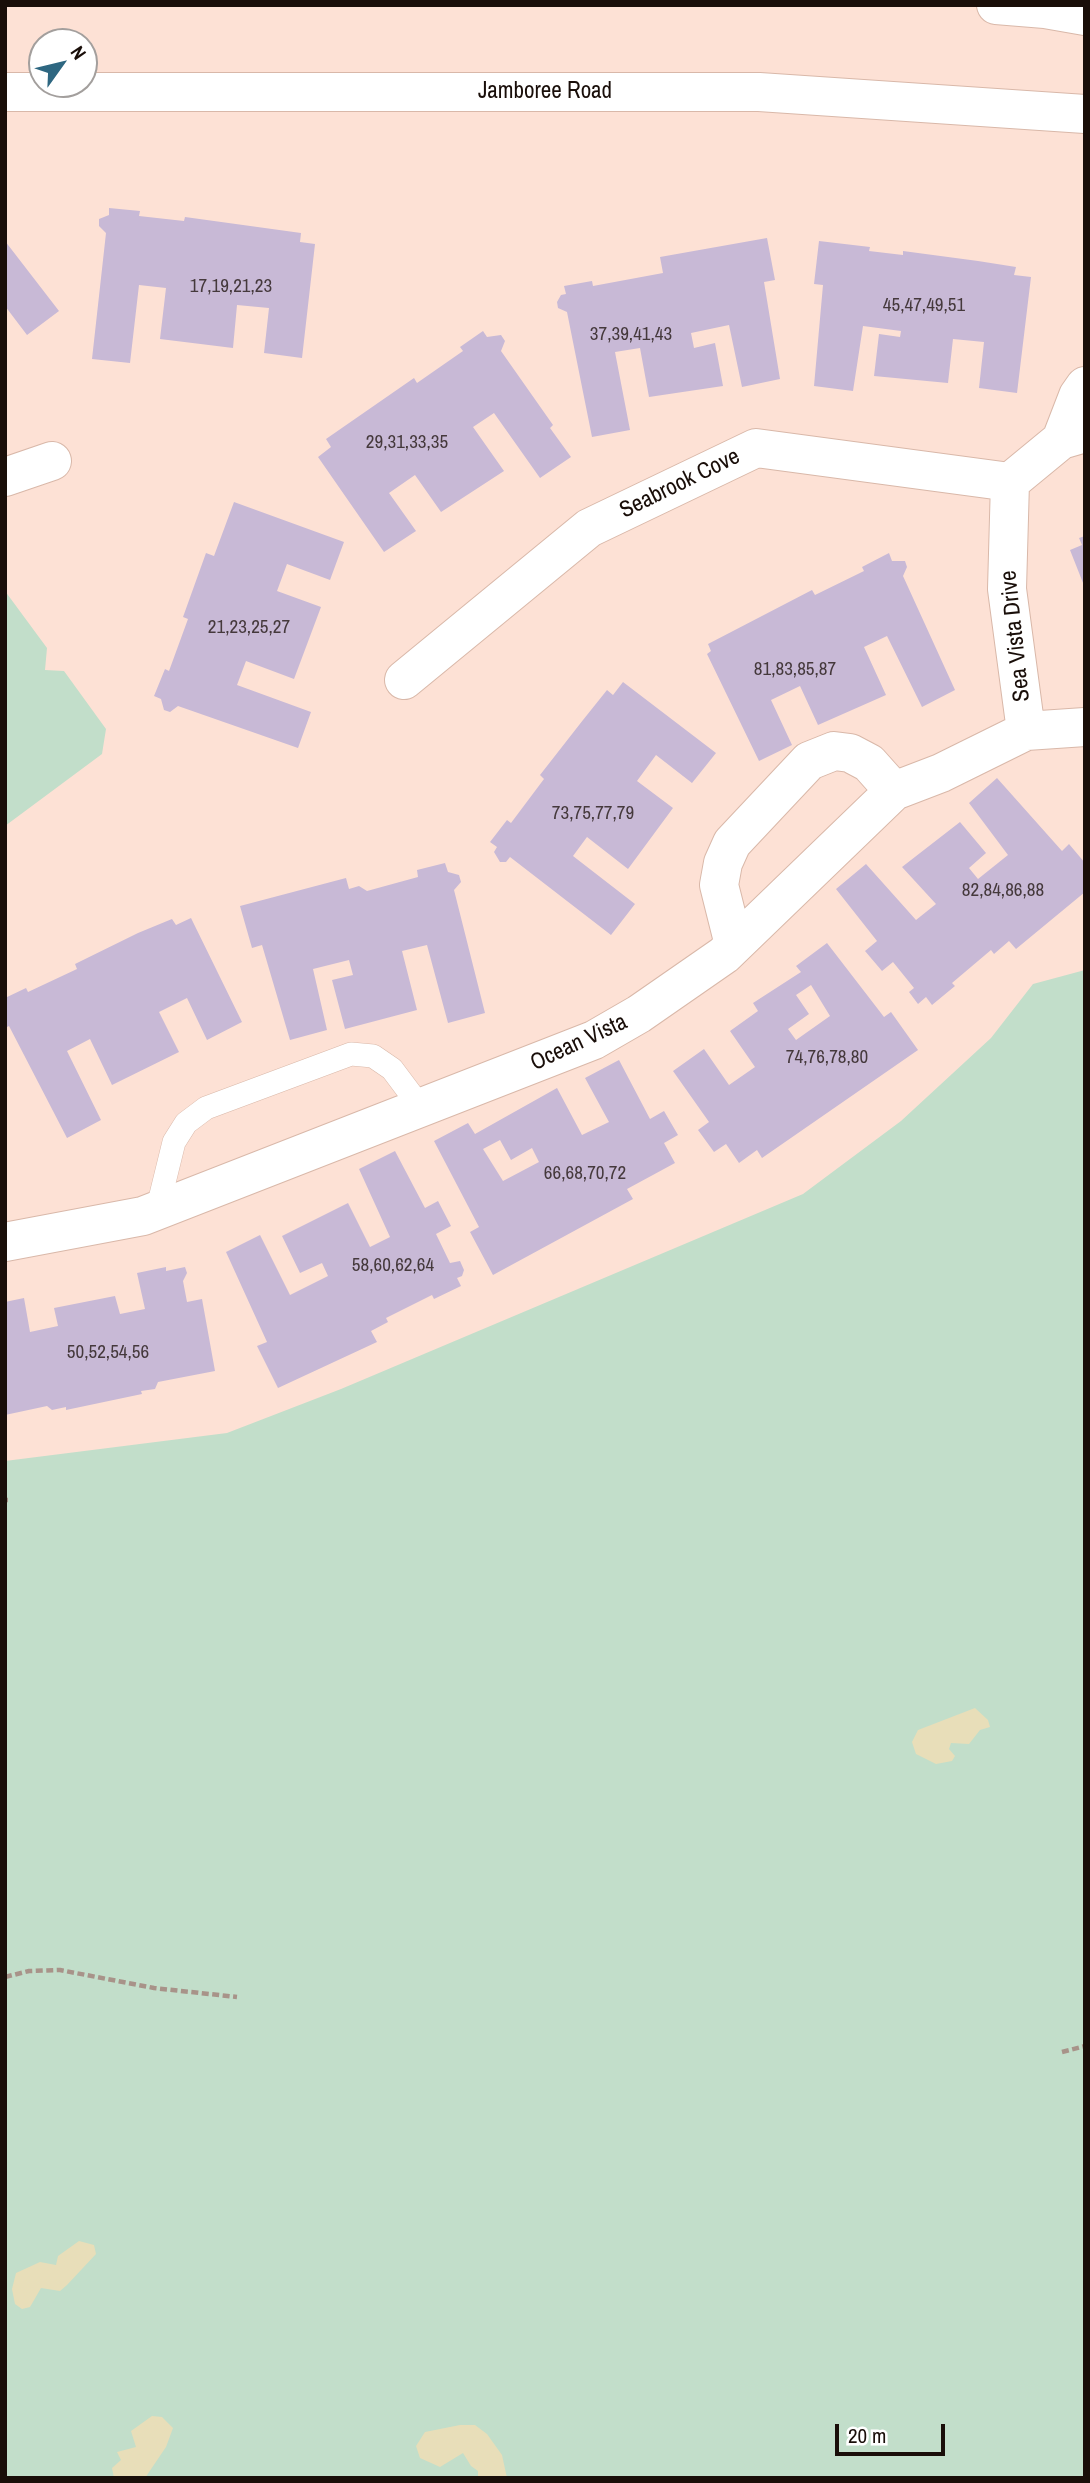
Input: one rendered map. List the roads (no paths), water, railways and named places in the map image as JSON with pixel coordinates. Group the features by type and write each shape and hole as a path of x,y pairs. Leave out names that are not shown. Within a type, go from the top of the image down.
{"street":[{"path":"996,5 1085,16"},
{"name":"Jamboree Road","path":"5,92 759,92 1085,114"},
{"path":"1010,482 1073,436 1078,396 1085,386"},
{"name":"Seabrook Cove","path":"404,680 589,528 756,448 1010,482"},
{"path":"5,477 52,461"},
{"name":"Sea Vista Drive","path":"1010,482 1007,589 1026,731"},
{"name":"Ocean Vista","path":"5,1242 60,1233 157,1211 594,1040 682,986 734,944 894,791 941,773 1026,731 1085,727"},
{"path":"734,944 719,885 723,863 732,842 809,761 834,751 850,753 869,763 894,791"}],"lane":[{"path":"157,1211 174,1142 186,1123 206,1108 351,1055 373,1056 392,1069 422,1109"}]}
